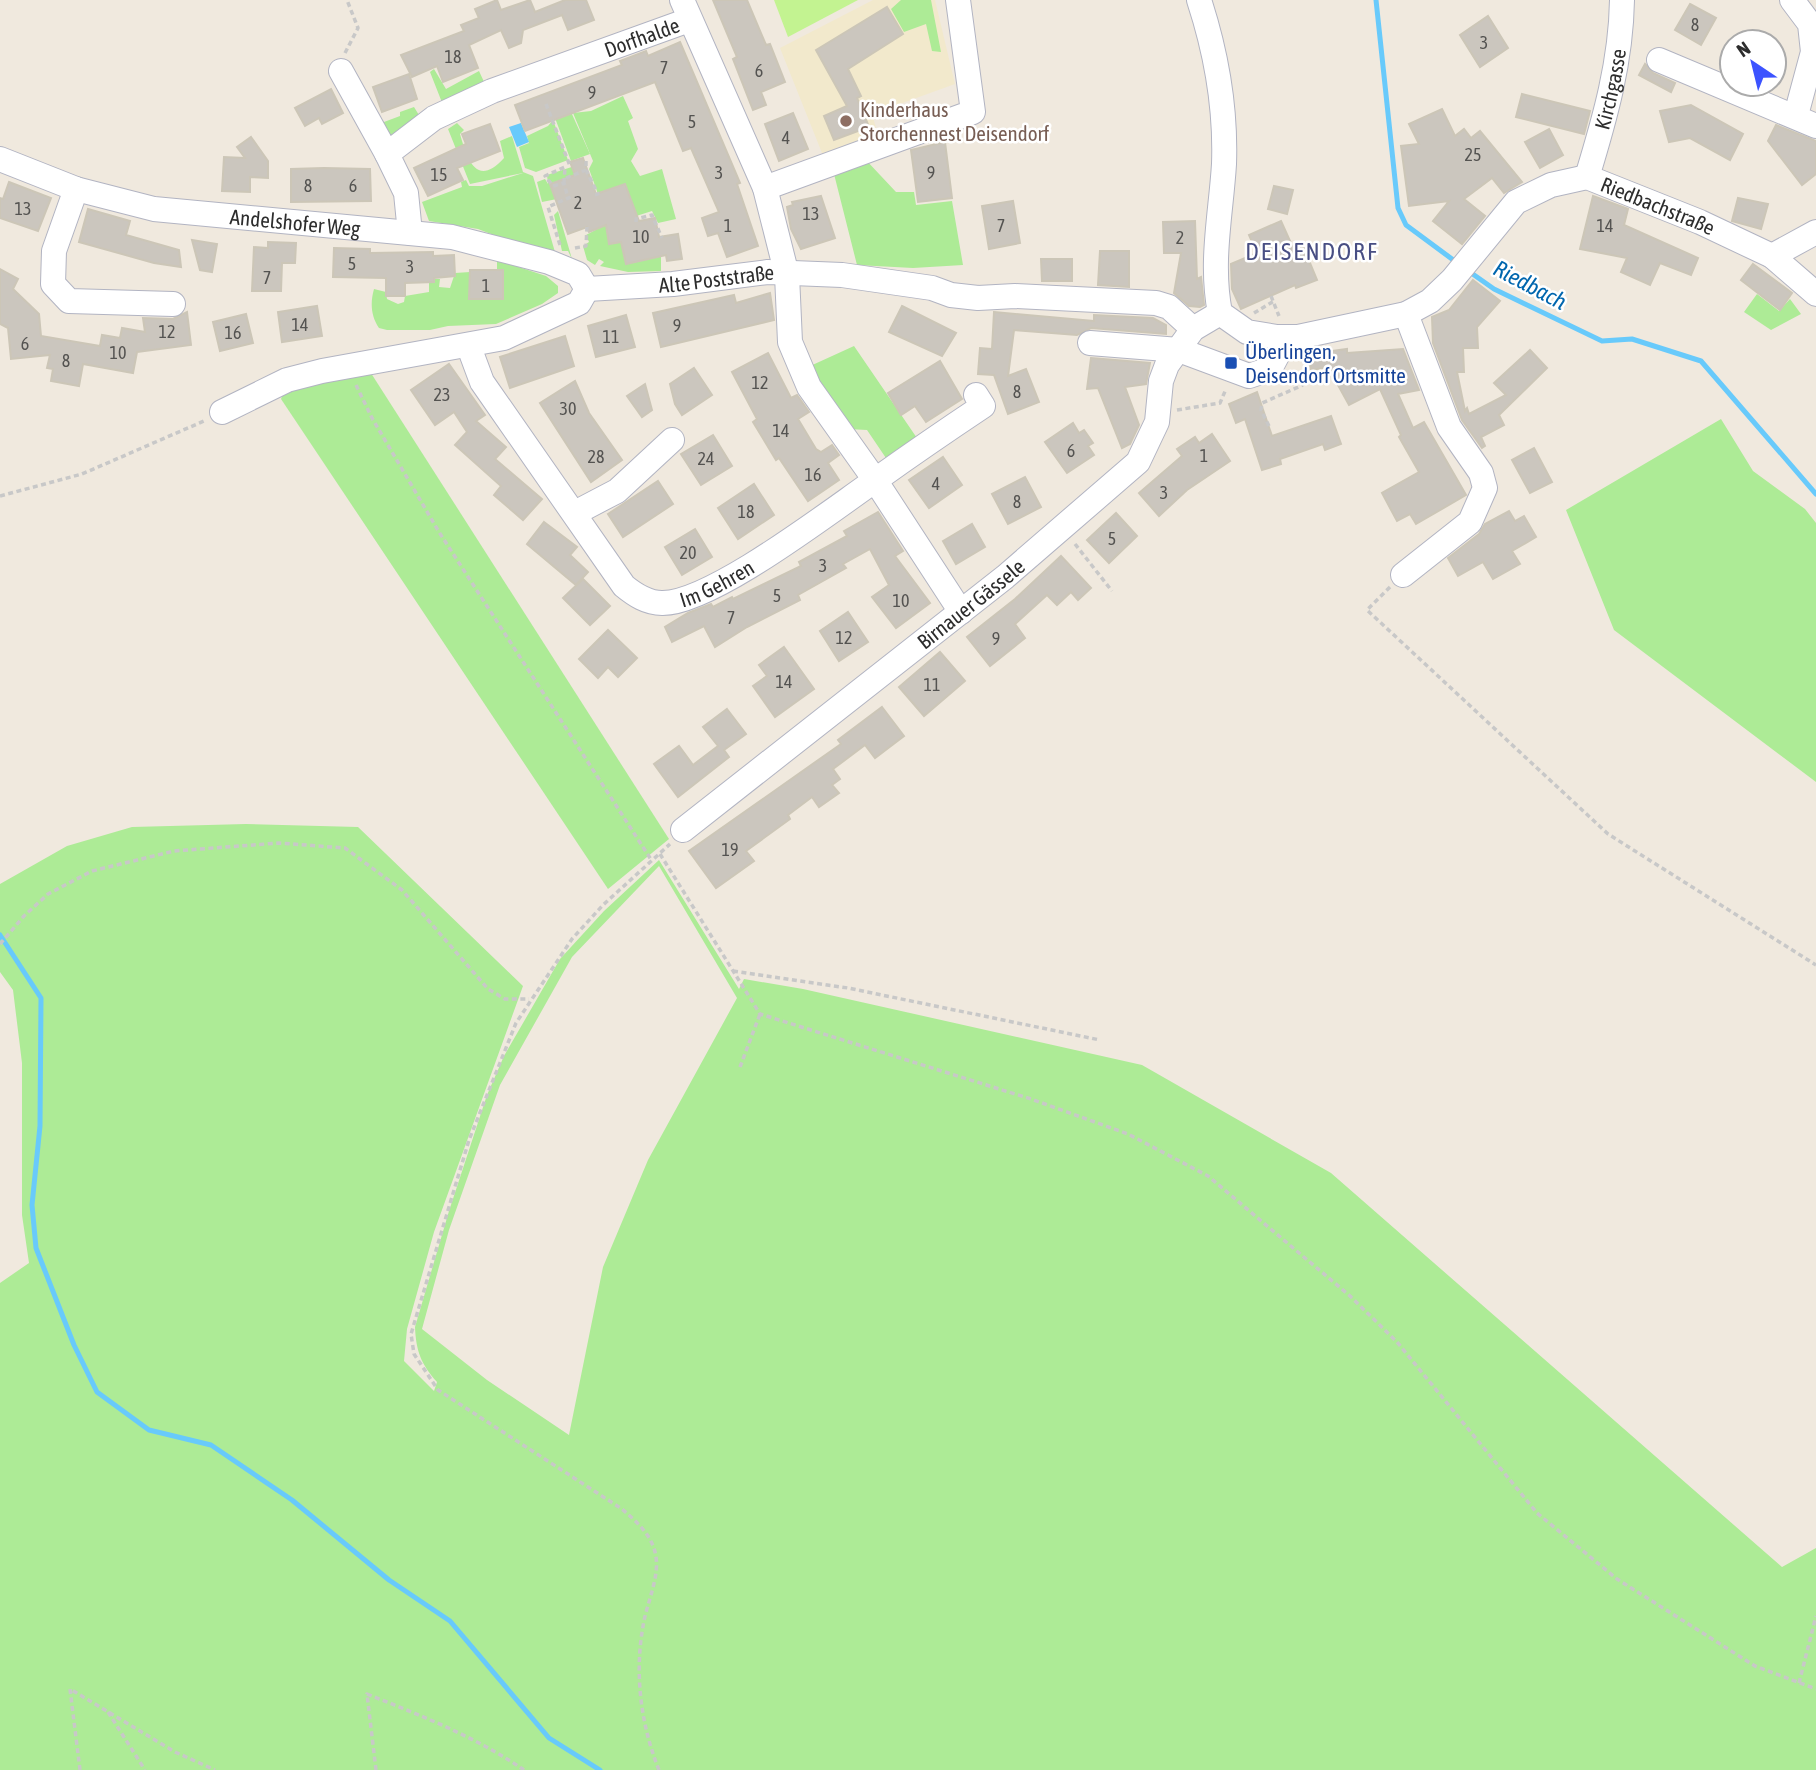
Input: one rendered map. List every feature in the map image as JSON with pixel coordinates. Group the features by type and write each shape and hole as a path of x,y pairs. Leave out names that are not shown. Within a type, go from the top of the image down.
{"street":[{"path":"765,188 973,112 958,0"},
{"path":"1194,329 1220,313 1215,243 1224,163 1220,87 1199,0"},
{"name":"Kirchgasse","path":"1587,177 1609,106 1621,41 1622,0"},
{"path":"1659,60 1672,63 1806,120 1813,52 1810,24 1791,0"},
{"name":"Dorfhalde","path":"387,154 434,118 686,10 765,188 787,275"},
{"path":"341,71 406,193 410,233"},
{"name":"Andelshofer Weg","path":"0,159 76,189 155,209 452,237 570,258 587,289"},
{"name":"Riedbachstraße","path":"1220,313 1247,332 1287,337 1406,314 1430,301 1452,280 1516,202 1551,185 1587,177 1700,222 1772,256 1816,294"},
{"path":"76,189 54,251 54,284 69,301 173,304"},
{"path":"1772,256 1816,232"},
{"name":"Alte Poststraße","path":"587,289 673,284 768,272 787,275 842,275 932,288 951,295 978,298 1015,296 1156,303 1169,307 1194,329"},
{"path":"787,275 790,342 809,387 875,480 961,612"},
{"path":"222,412 287,380 424,352 469,347 504,338 579,303 587,289"},
{"path":"1403,575 1470,522 1485,488 1481,473 1449,427 1406,314"},
{"name":"Birnauer Gässele","path":"683,830 961,612 1138,462 1157,422 1161,381 1178,349 1194,329"},
{"path":"1090,343 1178,349 1249,376 1270,369 1287,337"},
{"name":"Im Gehren","path":"469,347 482,382 624,586 640,598 662,603 688,598 716,585 823,518 983,406 976,395"},
{"path":"575,513 617,491 672,440"}],"path":[{"path":"341,71 341,60 358,28 347,0"},
{"path":"546,104 571,166 544,178 553,186 586,170"},
{"path":"586,160 586,170 597,194 594,195"},
{"path":"565,169 564,181 570,198 548,207 570,258 586,246"},
{"path":"636,222 636,219 652,215 662,238"},
{"path":"586,227 589,256"},
{"path":"349,367 372,418 439,532 652,861"},
{"path":"1269,426 1261,410 1262,403 1303,385"},
{"path":"1158,412 1220,403 1226,391"},
{"path":"0,496 44,486 106,465 222,412"},
{"path":"1062,529 1112,591"},
{"path":"1403,575 1367,610 1608,834 1816,965"},
{"path":"0,944 48,894 92,871 174,851 279,843 345,848 402,890 488,989 505,999 529,999"},
{"path":"659,1770 639,1704 643,1623 657,1559 652,1543 640,1525 622,1509 438,1390 425,1376 411,1343 413,1318 469,1140 502,1052 529,999 572,939 660,854 760,1014 1031,1099 1128,1134 1208,1176 1350,1296 1397,1342 1536,1513 1617,1579 1755,1666 1816,1689"},
{"path":"733,971 848,988 1100,1040"},
{"path":"740,1067 760,1014"},
{"path":"1799,1683 1816,1616"},
{"path":"80,1770 70,1689 175,1752 215,1770"},
{"path":"376,1770 367,1695 433,1720 501,1754 524,1770"},
{"path":"107,1711 145,1770"}],"shaded area":[{"path":"873,0 935,0 955,84 872,114 879,138 824,158 780,48"}],"green space":[{"path":"774,0 858,0 788,37"},
{"path":"901,0 931,0 941,52 932,51 926,24 904,32 891,9"},
{"path":"434,69 446,89 479,71 485,84 443,105 430,72"},
{"path":"623,96 633,118 628,121 638,149 631,161 640,176 662,169 676,219 658,223 652,211 630,218 626,264 641,261 639,251 661,246 661,271 628,272 600,266 604,262 599,259 595,265 587,260 583,246 589,242 586,235 603,226 598,194 589,169 593,161 573,113 591,111"},
{"path":"414,107 422,120 393,142 376,125 400,116 400,112"},
{"path":"571,112 590,154 571,161 555,118"},
{"path":"553,120 568,160 536,172 525,168 519,147 529,143 527,136 548,126"},
{"path":"457,123 464,130 460,134 466,152 474,167 480,170 486,171 494,167 504,158 500,141 512,136 523,172 533,176 557,259 478,229 429,221 422,202 462,187 461,182 466,180 469,186 482,186 523,173 470,184 448,129"},
{"path":"865,159 896,192 914,192 916,205 952,201 963,265 913,268 857,265 834,174"},
{"path":"587,162 586,170 565,179 567,197 542,202 537,182 545,179 548,184 547,175"},
{"path":"558,211 572,259 568,251 562,251 554,215"},
{"path":"497,260 546,276 558,286 558,293 542,304 496,324 448,326 430,330 387,330 379,328 374,319 374,289 386,292 387,299 398,304 404,302 405,296 429,292 429,282 434,279 440,279 439,287 450,288 455,273 470,272 469,299 502,299 503,271 497,270"},
{"path":"1757,294 1779,311 1790,299 1801,314 1771,330 1744,312"},
{"path":"854,346 919,441 888,461 867,430 848,429 808,367"},
{"path":"369,370 669,839 608,889 281,399 285,389"},
{"path":"1721,419 1753,471 1805,509 1816,523 1816,782 1614,630 1566,510"},
{"path":"246,824 358,827 523,986 434,1232 407,1329 404,1361 434,1391 437,1382 420,1357 415,1327 487,1095 504,1056 560,959 604,911 659,860 739,989 744,979 803,989 1142,1065 1331,1173 1782,1567 1816,1548 1816,1770 0,1770 0,1283 29,1263 22,1215 22,1063 13,990 0,972 0,884 67,846 132,827","holes":["659,866 737,998 648,1160 603,1267 569,1435 487,1380 422,1329 449,1230 500,1085 572,957"]}],"water":[{"path":"521,123 529,142 517,147 509,127"}],"building":[{"path":"497,0 501,10 530,0 535,12 565,0 586,0 594,20 568,30 562,15 523,30 521,43 509,48 501,30 469,45 478,68 443,82 437,66 412,77 401,55 464,31 461,25 479,18 475,9"},
{"path":"713,0 747,0 766,45 770,44 785,82 761,92 766,105 753,110 733,59 737,57"},
{"path":"1690,4 1716,18 1701,45 1675,30"},
{"path":"887,7 903,34 848,69 861,96 857,98 869,127 834,140 824,116 847,106 816,50"},
{"path":"1488,16 1508,48 1480,67 1460,35"},
{"path":"680,42 740,183 737,184 758,246 727,257 718,233 708,236 702,218 719,212 691,148 683,151 655,82 525,131 515,105 622,65 620,61 646,51 648,56"},
{"path":"1645,64 1653,73 1675,83 1671,92 1639,75"},
{"path":"409,74 417,99 382,112 373,87"},
{"path":"331,89 343,113 322,124 319,118 305,126 295,108"},
{"path":"1522,94 1590,111 1584,134 1516,117"},
{"path":"1691,105 1743,134 1730,160 1690,138 1669,142 1660,111"},
{"path":"1442,109 1455,136 1464,129 1471,138 1480,131 1522,182 1504,193 1492,178 1464,199 1485,216 1462,244 1433,221 1449,201 1409,206 1401,146 1419,144 1409,124"},
{"path":"793,113 808,149 779,161 765,124"},
{"path":"490,124 500,151 457,168 463,180 428,196 414,168 466,144 462,134"},
{"path":"1776,125 1816,141 1816,174 1802,185 1768,141"},
{"path":"1549,129 1563,155 1540,168 1525,142"},
{"path":"251,137 268,161 268,178 250,177 250,192 222,191 224,157 245,158 237,147"},
{"path":"945,142 952,198 918,202 911,150"},
{"path":"583,158 596,194 625,184 639,221 655,218 659,237 678,234 682,259 667,261 666,255 626,264 621,242 609,244 606,225 589,232 587,227 568,234 550,184 575,175 570,162"},
{"path":"291,169 370,169 371,201 291,202"},
{"path":"9,182 51,198 38,231 0,218 0,198 3,199"},
{"path":"1274,186 1293,190 1287,214 1268,209"},
{"path":"821,196 835,238 801,249 791,229 787,207 793,205 792,202"},
{"path":"1593,196 1628,209 1624,225 1698,258 1691,275 1660,263 1650,285 1621,272 1627,258 1580,249"},
{"path":"1738,198 1768,204 1761,229 1732,221"},
{"path":"1013,201 1020,243 989,249 982,206"},
{"path":"88,209 130,221 126,235 179,250 181,267 154,263 79,242"},
{"path":"1195,221 1197,279 1201,277 1204,305 1200,307 1189,306 1174,293 1181,253 1164,253 1163,222"},
{"path":"1281,221 1294,250 1303,246 1317,280 1296,288 1295,285 1241,309 1232,289 1231,264 1257,253 1249,235"},
{"path":"192,240 217,244 212,272 200,270"},
{"path":"268,242 296,243 295,263 282,263 281,291 252,291 254,247 268,248"},
{"path":"334,248 370,249 370,253 433,252 433,256 454,255 455,276 434,278 434,282 405,283 405,296 386,296 386,278 333,277"},
{"path":"1100,251 1129,251 1129,287 1098,285"},
{"path":"1041,259 1072,259 1072,281 1042,281"},
{"path":"1753,264 1792,293 1780,310 1741,280"},
{"path":"0,269 18,279 13,289 39,314 41,336 100,346 102,335 120,338 122,328 145,332 143,318 173,319 187,312 191,345 137,352 133,373 83,364 79,386 51,381 53,369 47,368 50,355 11,359 8,328 0,324"},
{"path":"470,270 503,270 503,299 469,299"},
{"path":"1473,280 1500,301 1477,327 1478,348 1463,348 1464,372 1457,372 1465,411 1467,408 1469,414 1506,395 1494,383 1530,350 1547,368 1499,415 1504,425 1481,437 1485,446 1482,448 1462,420 1433,343 1432,317 1449,310"},
{"path":"770,293 774,320 661,347 653,313 734,295 736,303"},
{"path":"317,306 322,336 282,342 278,312"},
{"path":"902,306 956,333 942,356 889,332"},
{"path":"994,312 1094,321 1094,315 1153,318 1166,325 1166,334 1091,328 1077,335 1014,330 1008,376 1026,369 1039,402 1008,414 994,375 978,374 980,348 992,349"},
{"path":"246,314 253,343 220,351 213,322"},
{"path":"626,315 635,347 596,357 588,326"},
{"path":"565,336 574,366 510,388 500,357"},
{"path":"1331,348 1332,351 1347,349 1347,353 1403,349 1419,390 1398,394 1413,428 1424,422 1466,495 1416,524 1410,514 1397,521 1382,493 1419,472 1399,437 1401,435 1380,389 1349,405 1328,367 1311,370 1308,351"},
{"path":"768,353 791,398 797,395 809,412 798,419 816,449 821,452 832,445 839,455 828,463 839,480 808,501 779,458 776,460 753,422 757,419 732,372"},
{"path":"1091,358 1150,363 1146,384 1125,387 1139,425 1130,444 1122,448 1098,388 1087,389"},
{"path":"940,361 962,399 926,422 915,406 901,415 888,393"},
{"path":"449,364 485,415 476,421 506,447 495,459 542,499 523,520 494,495 501,486 455,445 467,432 454,412 435,425 411,390"},
{"path":"694,368 712,395 682,415 675,404 670,384"},
{"path":"575,381 589,413 622,460 591,482 540,403"},
{"path":"645,384 652,410 642,417 627,396"},
{"path":"1257,392 1272,436 1331,416 1341,444 1325,450 1323,444 1280,459 1281,464 1262,470 1245,419 1236,423 1229,404"},
{"path":"1073,423 1079,433 1084,430 1093,443 1088,446 1094,455 1067,473 1045,442"},
{"path":"1212,434 1230,461 1187,490 1159,516 1139,493 1182,456 1177,449 1195,437 1199,443"},
{"path":"713,435 732,466 701,485 681,454"},
{"path":"1534,448 1552,482 1530,493 1512,460"},
{"path":"943,457 962,485 929,508 909,480"},
{"path":"1025,477 1041,507 1008,524 992,494"},
{"path":"658,481 673,504 623,537 608,514"},
{"path":"754,484 774,515 738,539 718,508"},
{"path":"1509,511 1515,521 1524,516 1536,537 1512,551 1520,564 1493,579 1483,562 1458,576 1448,558 1479,534 1485,524"},
{"path":"878,512 903,551 895,556 930,603 896,628 872,597 889,585 870,549 843,564 846,568 798,595 800,600 715,647 704,626 672,642 665,627 688,613 711,604 713,607 732,597 733,599 801,566 799,562 847,536 844,531"},
{"path":"1116,513 1137,536 1109,563 1087,540"},
{"path":"544,522 577,547 570,555 588,572 576,585 527,544"},
{"path":"972,524 985,547 956,564 943,541"},
{"path":"695,529 712,557 682,575 665,547"},
{"path":"1061,556 1091,588 1078,600 1071,592 1057,605 1047,595 1015,624 1025,638 990,666 967,637 1015,599"},
{"path":"583,579 610,606 590,625 563,598"},
{"path":"848,612 868,642 839,661 820,631"},
{"path":"608,630 637,658 618,677 608,667 598,678 579,659"},
{"path":"784,647 814,689 775,717 753,686 767,676 759,665"},
{"path":"940,652 965,681 924,716 899,687"},
{"path":"882,707 904,736 875,758 865,745 833,769 840,779 832,785 839,793 819,807 812,797 788,815 790,819 746,851 754,861 716,888 689,851 841,744 838,740"},
{"path":"727,709 746,734 724,750 729,757 678,797 654,764 679,746 693,765 718,746 703,727"}],"waterway":[{"name":"Riedbach","path":"1376,0 1398,208 1406,225 1456,262"},
{"name":"Riedbach","path":"1467,270 1494,289 1602,341 1632,339 1701,361 1816,494"},
{"path":"0,935 41,998 40,1126 32,1205 36,1248 74,1345 97,1392 149,1430 211,1445 292,1500 389,1580 450,1621 549,1738 600,1770"}],"place":[{"name":"Kinderhaus Storchennest Deisendorf","path":"846,121"},
{"name":"Überlingen, Deisendorf Ortsmitte","path":"1231,363"}],"district":[{"name":"DEISENDORF","path":"1312,251"}]}
